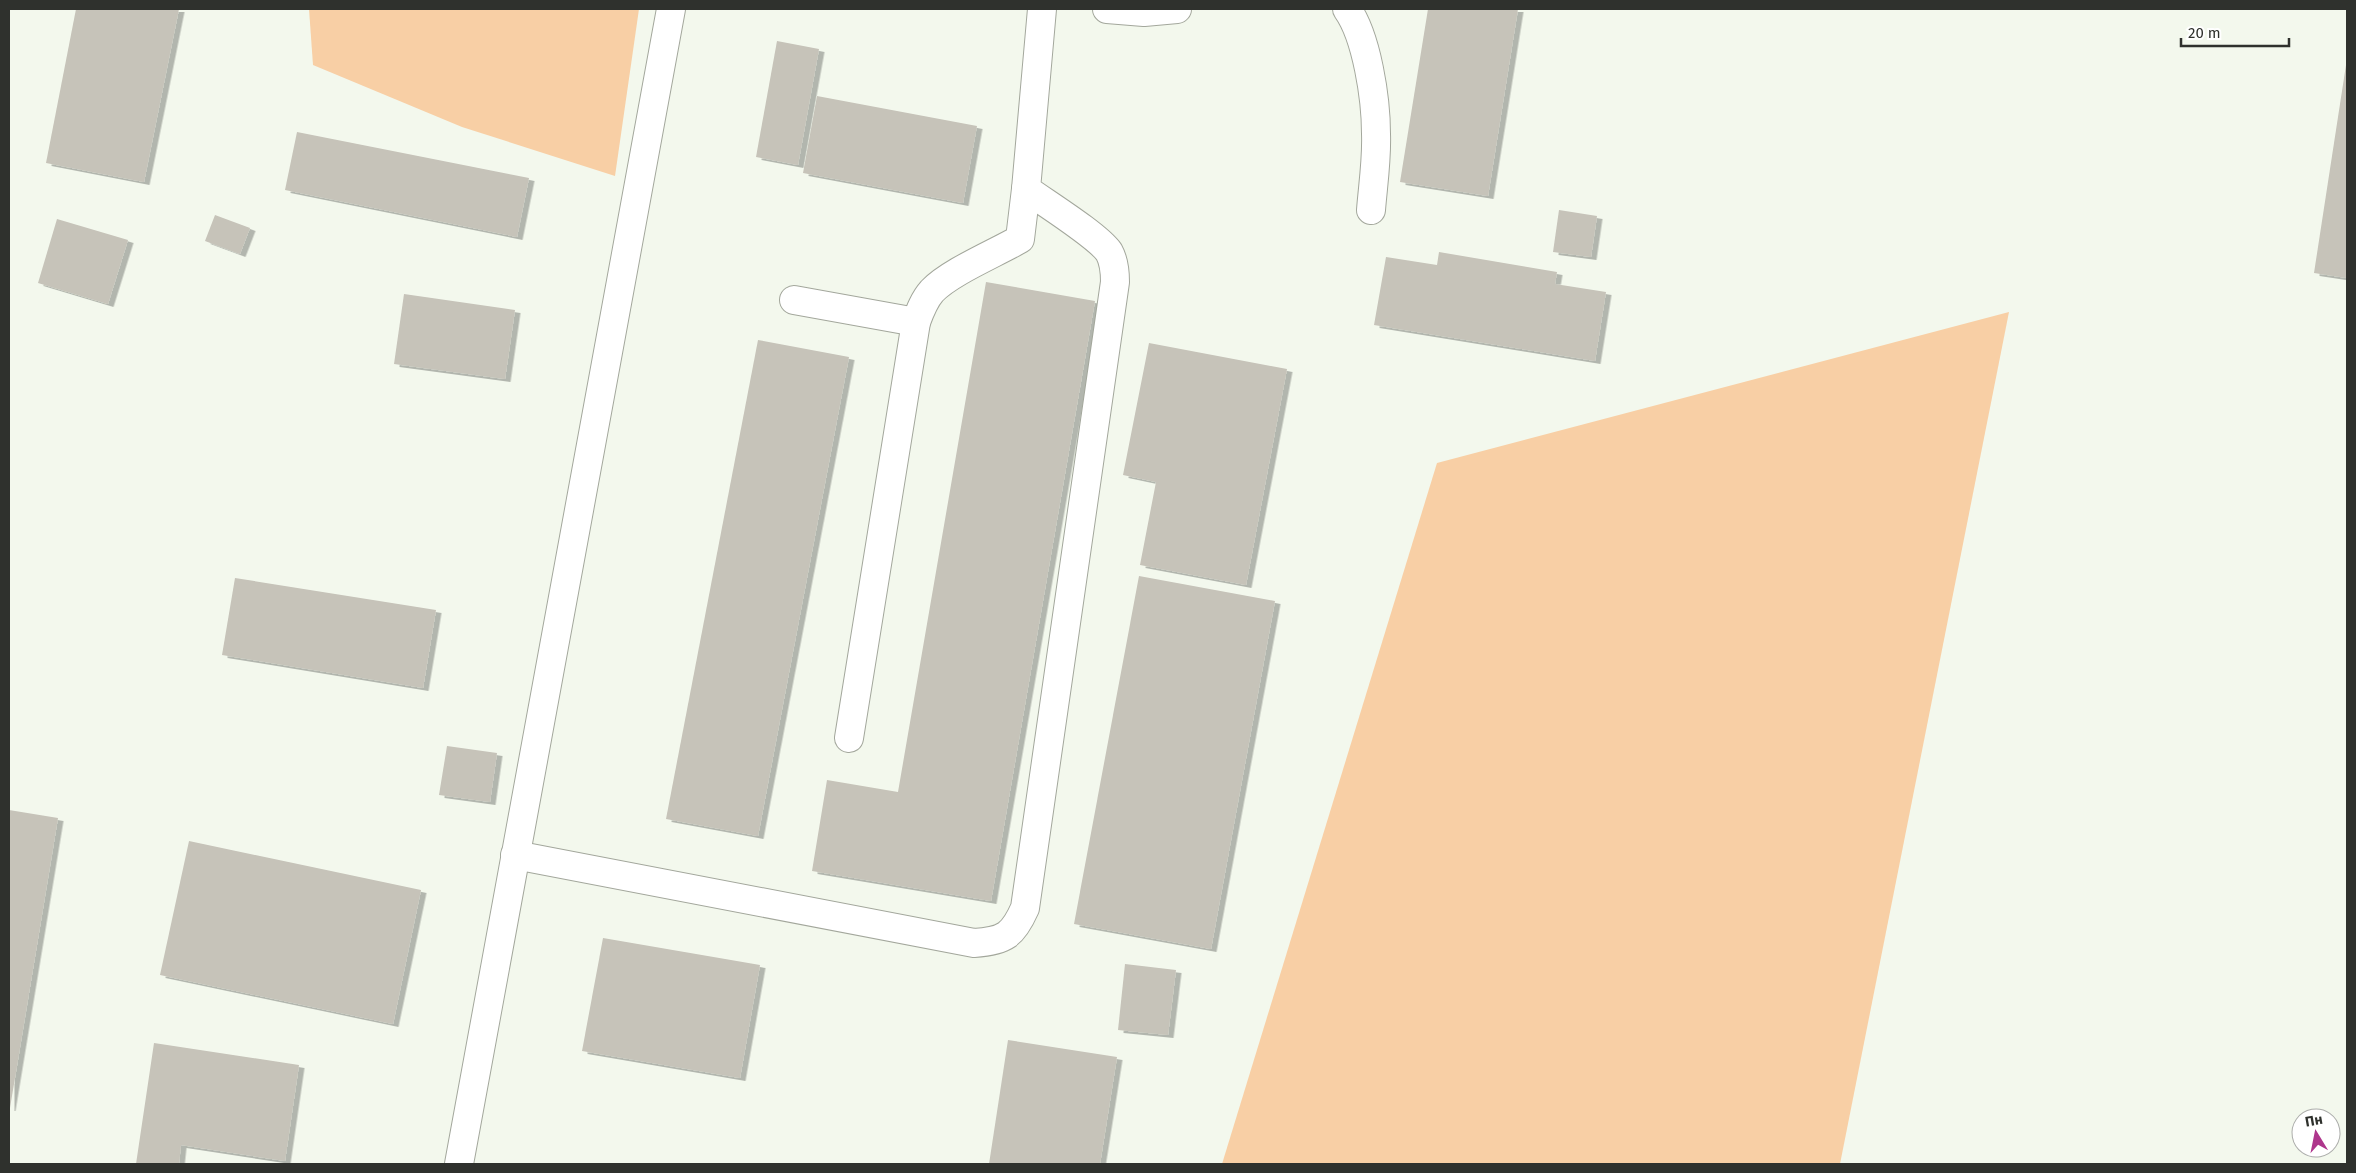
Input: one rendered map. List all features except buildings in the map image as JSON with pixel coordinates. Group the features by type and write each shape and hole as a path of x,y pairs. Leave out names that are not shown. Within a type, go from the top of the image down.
{"lane":[{"path":"459,1164 671,9"},
{"path":"849,738 916,322 921,307 932,291 948,279 1020,240 1042,9"},
{"path":"1107,9 1144,12 1176,9"},
{"path":"1347,9 1352,16 1368,64 1376,134 1371,210"},
{"path":"515,855 974,943 997,942 1016,929 1025,908 1115,282 1115,267 1108,252 1098,241 1026,189"},
{"path":"794,300 916,322"}],"shaded area":[{"path":"309,9 639,9 615,176 462,127 313,65"},
{"path":"2009,312 1840,1164 1222,1164 1437,463"}]}
